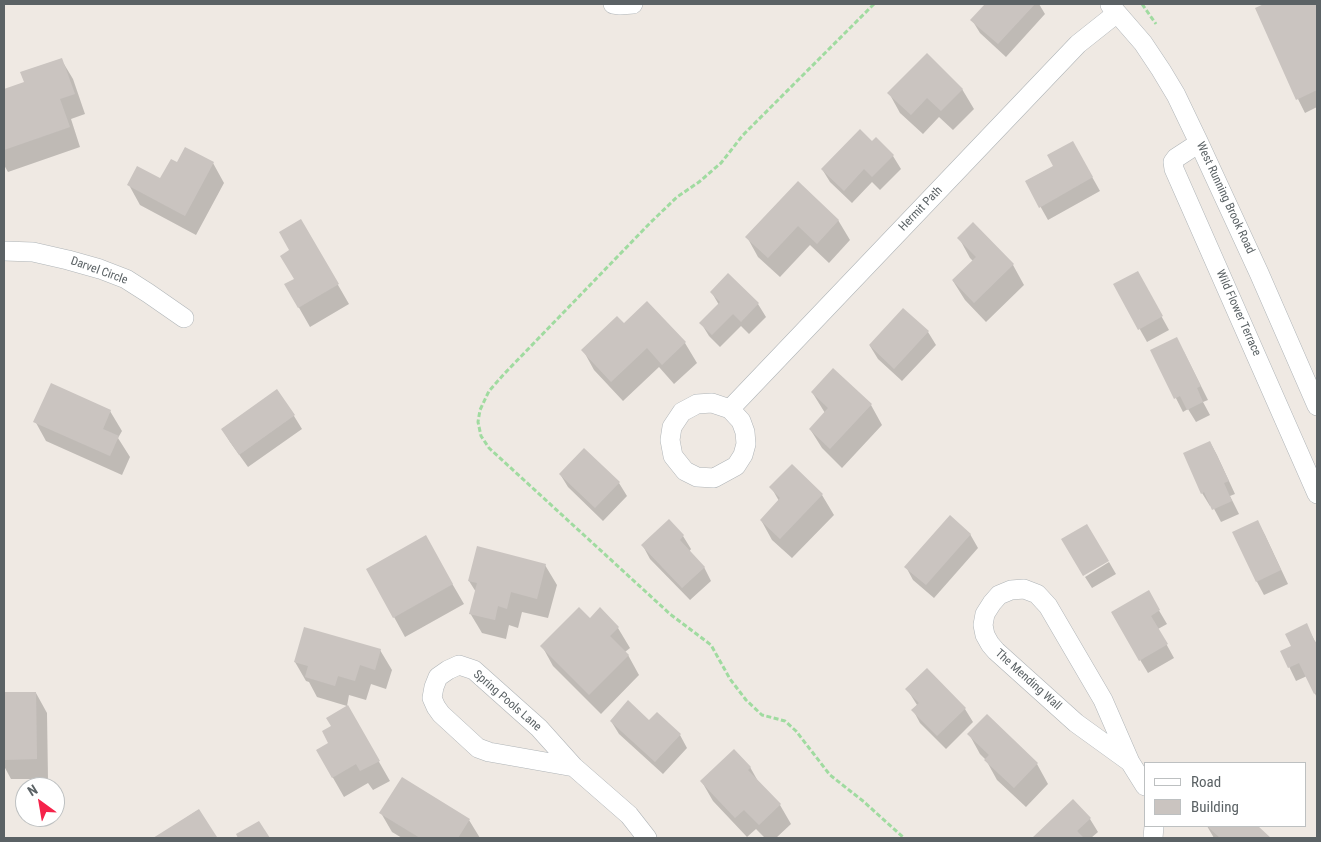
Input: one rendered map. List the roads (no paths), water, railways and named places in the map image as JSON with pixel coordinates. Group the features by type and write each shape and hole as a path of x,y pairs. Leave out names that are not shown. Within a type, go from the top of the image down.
{"street":[{"path":"613,4 633,4"},
{"name":"West Running Brook Road","path":"1113,9 1143,43 1176,95 1259,273 1317,406"},
{"name":"Hermit Path","path":"730,409 1113,9"},
{"name":"Wild Flower Terrace","path":"1199,143 1176,158 1173,162 1174,169 1317,494"},
{"name":"Darvel Circle","path":"4,251 33,252 68,260 126,279 184,318"},
{"path":"712,403 730,409 741,421 745,432 746,444 743,455 736,466 714,478 697,477 685,472 673,456 670,440 672,427 682,412 697,404 712,403"},
{"name":"The Mending Wall","path":"1130,762 1076,723 990,644 985,635 983,625 985,614 999,594 1011,590 1024,589 1037,594 1048,606 1103,700 1130,762 1144,784"},
{"name":"Spring Pools Lane","path":"574,766 489,752 478,748 441,714 436,707 432,698 438,677 459,665 474,670 539,728 574,766 629,815 648,838"}]}
